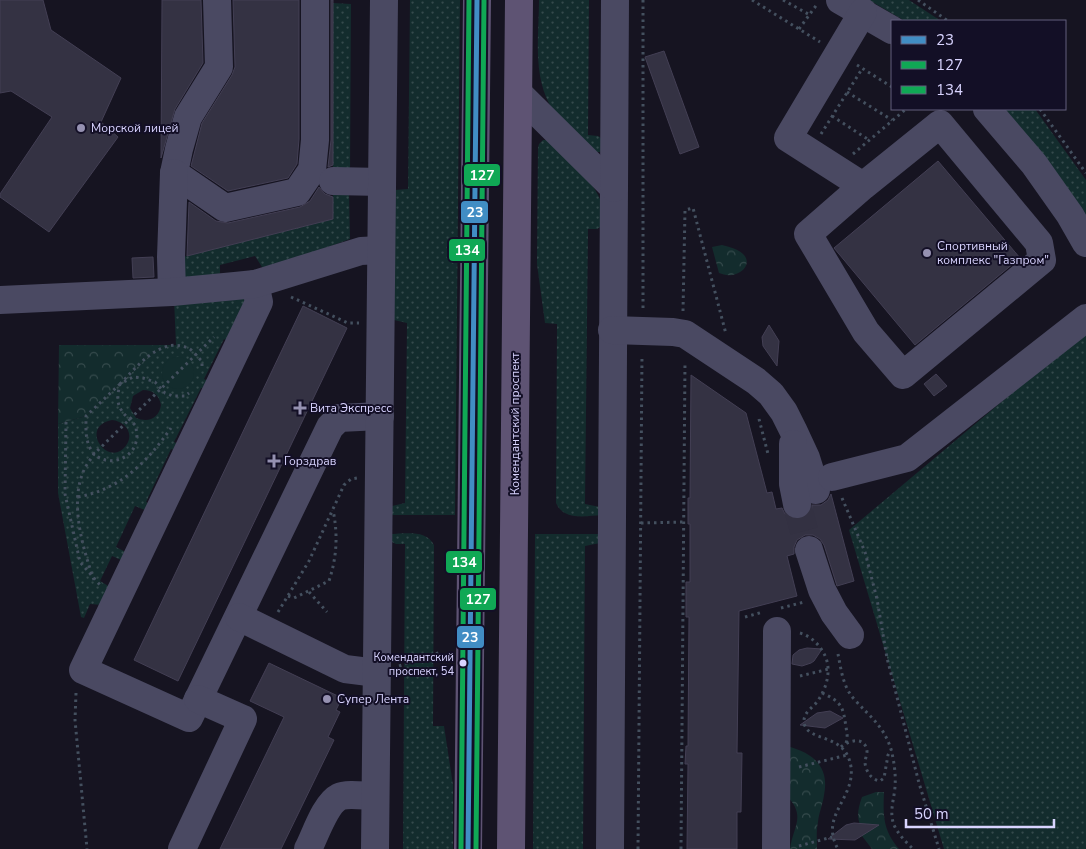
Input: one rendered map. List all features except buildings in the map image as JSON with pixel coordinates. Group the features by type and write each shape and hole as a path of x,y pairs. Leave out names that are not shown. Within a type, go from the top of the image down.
{"main road":[{"path":"468,849 477,0"},
{"name":"Комендантский проспект","path":"511,849 519,0"}],"street":[{"path":"172,292 171,257 174,173 188,117 219,67 217,0"},
{"path":"174,173 225,208 297,192 312,170 315,140 315,0"},
{"path":"375,849 384,0"},
{"path":"610,849 615,0"},
{"path":"863,186 788,138 839,54 844,4 891,29"},
{"path":"519,94 614,188"},
{"path":"988,110 1034,164 1070,215 1086,244"},
{"path":"940,124 1039,243 1042,260 903,375 866,332 808,234 863,186 940,124"},
{"path":"333,181 382,182"},
{"path":"0,300 172,292 255,284 361,250 380,250"},
{"path":"255,284 259,302 83,670 189,718 330,427 339,418 380,416"},
{"path":"612,330 685,334 761,385 771,394 784,412 806,458 815,490 907,458 1086,318"},
{"path":"809,550 822,590 834,613 843,641"},
{"path":"239,617 345,669 377,674"},
{"path":"777,631 776,773 785,848"},
{"path":"182,849 243,719 198,699"},
{"path":"308,849 328,808 339,797 375,796"}],"path":[{"path":"638,849 643,0"},
{"path":"752,0 891,86"},
{"path":"783,0 810,15"},
{"path":"918,0 947,20"},
{"path":"800,29 810,15 844,4"},
{"path":"817,139 862,69"},
{"path":"847,92 892,120"},
{"path":"847,160 905,110"},
{"path":"1041,110 1086,173"},
{"path":"832,116 869,140"},
{"path":"685,334 683,318 685,210 693,208 727,334"},
{"path":"286,294 348,323 360,323"},
{"path":"191,392 185,396 173,396 165,393 155,382 143,378 133,377 120,384 117,396 119,407 136,426 137,442 131,452 120,460 108,461 94,454 88,442 86,416 150,355 163,347 176,345 190,348 202,361 202,369"},
{"path":"94,580 85,554 77,505 84,470 94,454 196,356"},
{"path":"681,849 685,356 693,362"},
{"path":"182,404 185,396"},
{"path":"757,412 770,460"},
{"path":"66,422 65,494 80,562"},
{"path":"78,497 96,494 127,477 154,452 173,426"},
{"path":"269,632 309,561 344,485 351,479 357,478"},
{"path":"815,490 865,552 877,599 887,658 938,849"},
{"path":"288,596 294,598 329,581 334,567 337,528 333,509"},
{"path":"641,523 684,522"},
{"path":"309,592 327,612"},
{"path":"777,631 792,630 806,635 818,644 826,657 829,669 827,683 819,699 808,710 804,718 808,732 834,741 847,755 851,767 846,795 836,812 832,825 832,837 838,849"},
{"path":"843,641 846,686 854,700 869,713 880,727 891,750 895,769 892,812 894,824 900,835 913,849"},
{"path":"377,674 441,652"},
{"path":"777,682 829,669"},
{"path":"83,670 76,686 75,720 87,849"},
{"path":"822,693 832,698 843,710 848,736 846,743"},
{"path":"848,736 853,741"},
{"path":"841,747 853,741 859,741 864,744 867,749 865,763 867,770 875,780 880,781 884,778 888,755 891,750"},
{"path":"776,773 847,755"},
{"path":"785,848 832,837"}],"green space":[{"path":"410,0 460,0 455,515 389,515 392,506 405,503 407,323 394,320 395,190 408,189"},
{"path":"539,0 589,0 588,135 598,136 603,139 604,148 600,152 594,152 575,135 562,122 549,104 540,76 538,61"},
{"path":"869,0 909,0 939,20 903,20"},
{"path":"333,3 351,4 350,172 333,173"},
{"path":"1006,110 1036,110 1086,180 1086,216"},
{"path":"543,140 549,140 589,181 601,200 603,210 602,226 597,229 588,229 585,504 600,507 602,515 570,515 564,513 556,503 557,324 545,323 537,264 538,148"},
{"path":"333,189 349,191 350,239 269,269 262,267 255,256 220,265 220,273 217,277 181,279 183,257 333,219"},
{"path":"722,245 737,250 744,255 747,262 742,271 730,275 719,273 712,247"},
{"path":"256,287 238,347 224,339 204,379 219,387 215,394 201,388 174,442 189,449 186,456 171,449 146,502 160,509 157,515 135,506 116,547 137,558 133,565 112,556 100,581 120,593 114,606 90,604 84,618 81,617 58,493 58,424 86,416 150,355 163,347 176,345 174,299","holes":["143,390 155,394 159,398 161,405 156,416 149,420 136,418 130,408 133,396","112,420 124,425 129,435 127,444 120,451 113,453 100,445 97,438 97,430 102,424"]},
{"path":"1086,331 1086,849 944,849 849,530"},
{"path":"59,345 176,345 163,347 150,355 86,416 58,424"},
{"path":"178,357 190,361 194,373 190,385 178,389 166,385 162,373 166,361"},
{"path":"389,534 420,534 434,545 433,726 444,726 453,785 453,849 403,849 405,544 392,542"},
{"path":"535,534 602,534 600,543 585,546 583,849 533,849"},
{"path":"786,746 811,756 821,768 824,776 824,795 817,829 817,849 790,849 797,815 796,809 786,795"},
{"path":"876,792 884,792 885,822 890,835 899,849 872,849 862,836 864,833 858,815 860,802 862,797"}],"tunnel":[{"path":"797,504 809,550"}],"transit line":[{"name":"134","path":"461,849 469,0"},
{"name":"23","path":"468,849 477,0"},
{"name":"127","path":"476,849 484,0"}],"place":[{"name":"Морской лицей","path":"81,128"},
{"name":"Спортивный комплекс \"Газпром\"","path":"927,253"},
{"name":"Вита Экспресс","path":"300,408"},
{"name":"Горздрав","path":"274,461"},
{"name":"Комендантский проспект, 54","path":"463,663"},
{"name":"Супер Лента","path":"327,699"}]}
